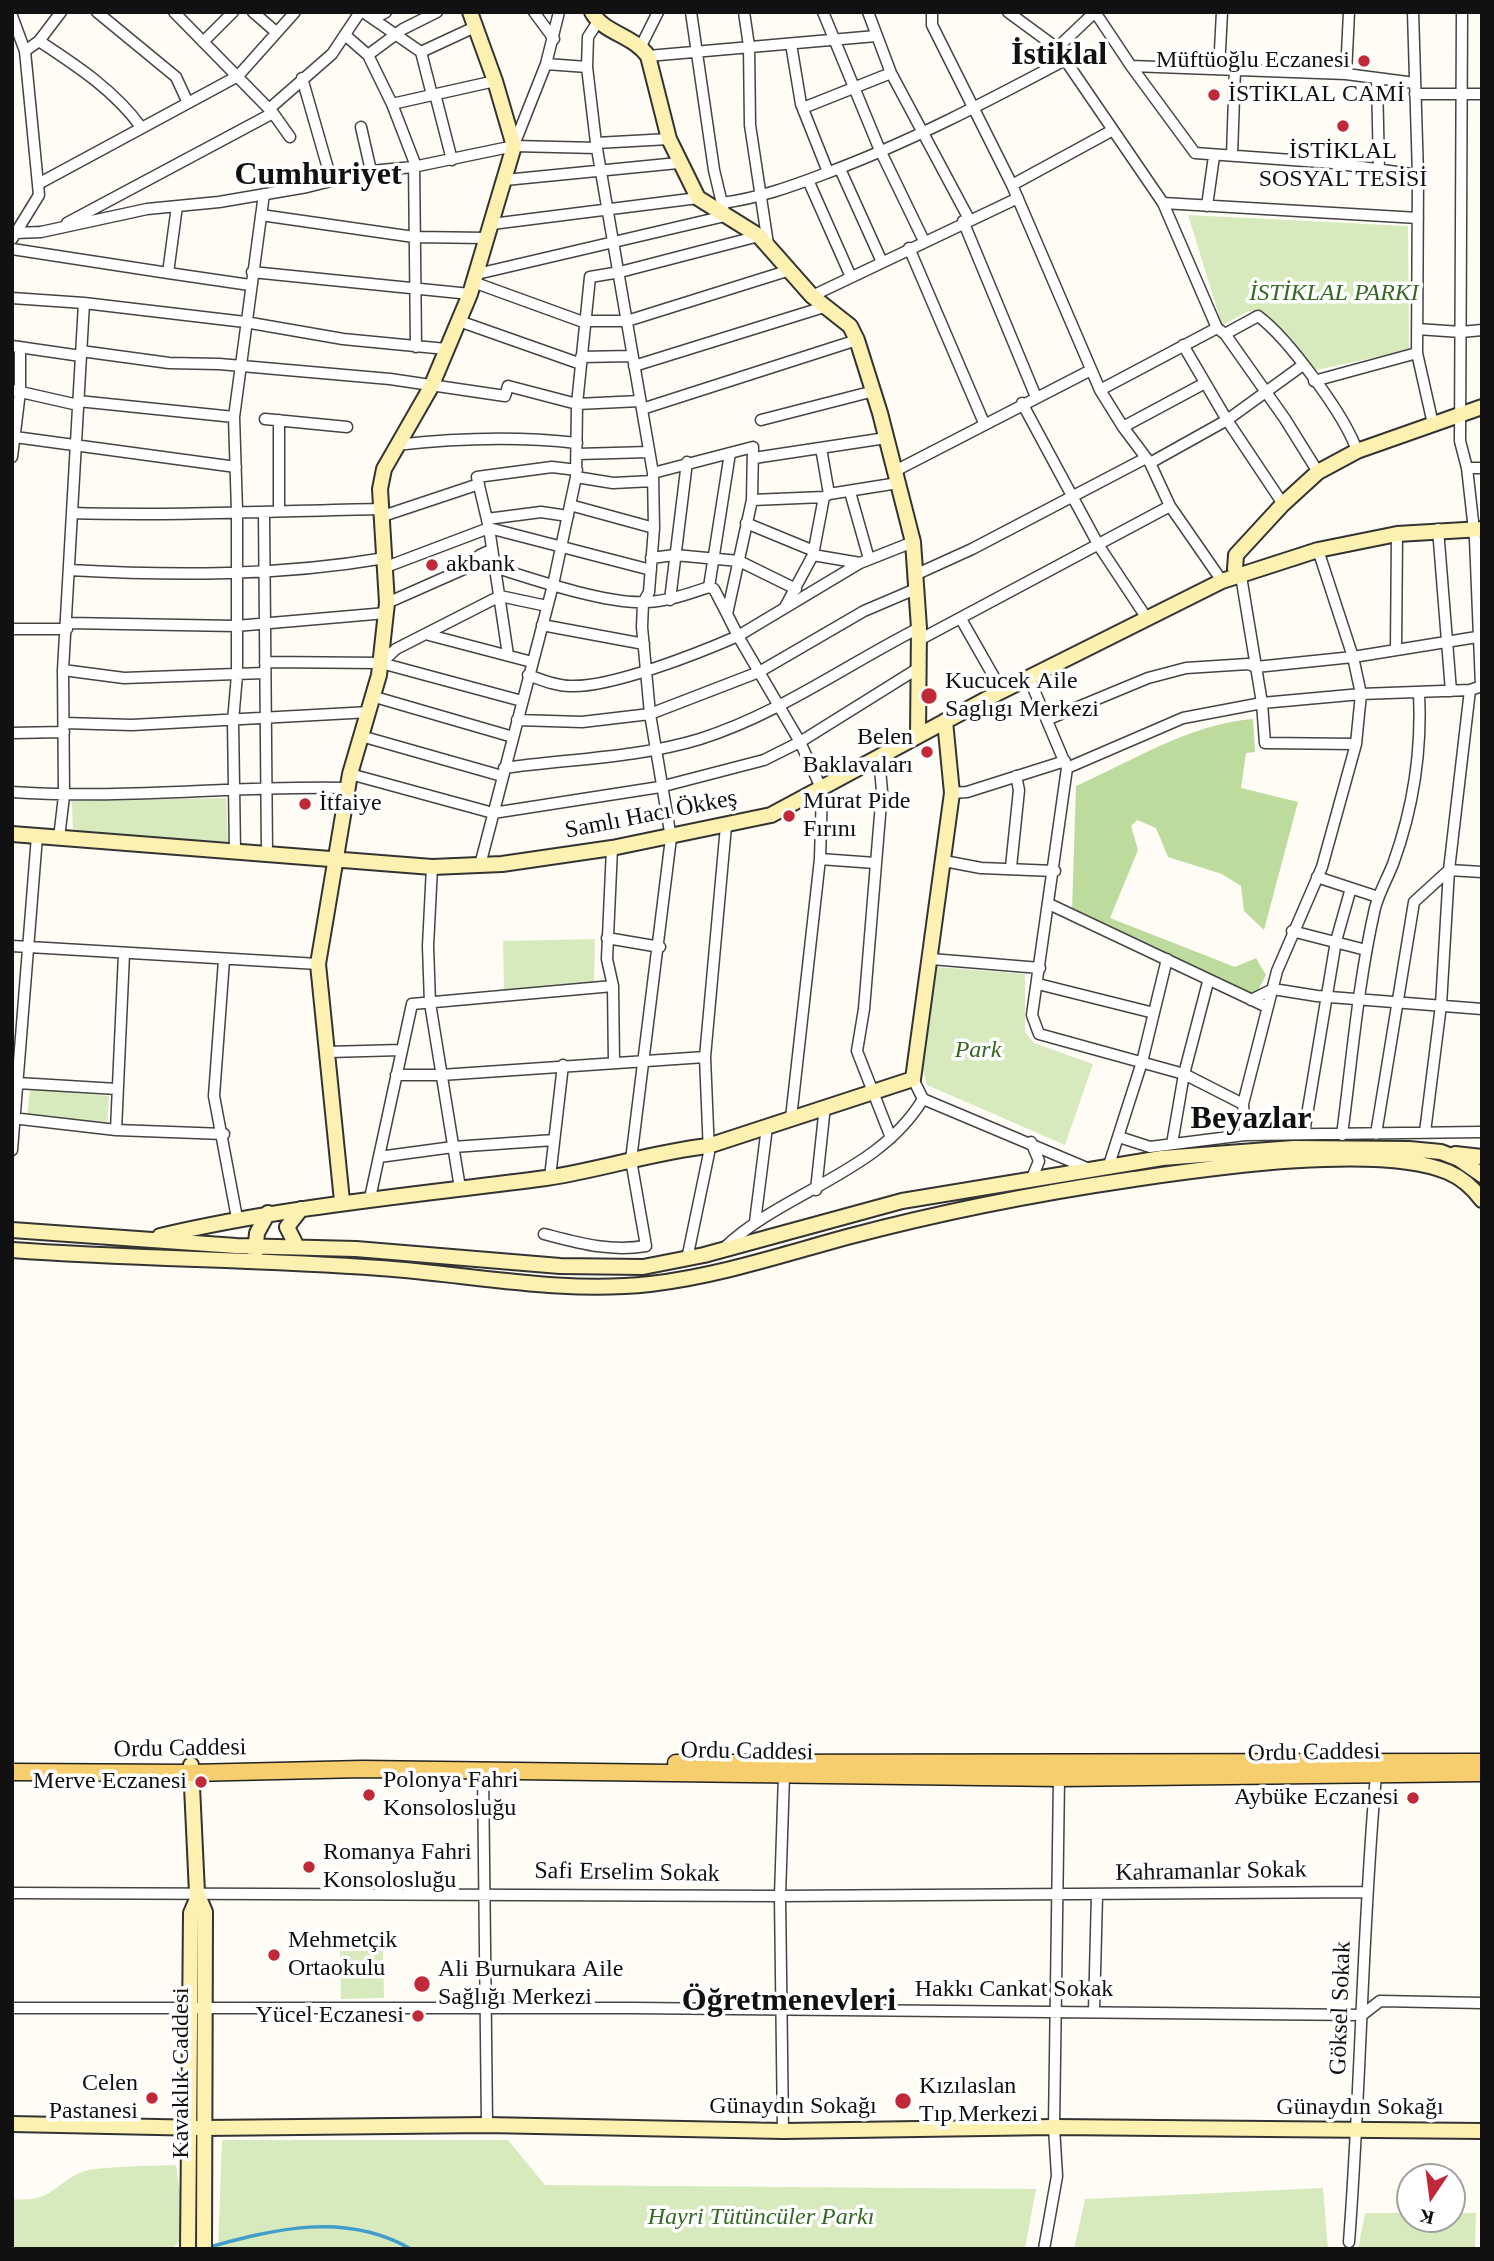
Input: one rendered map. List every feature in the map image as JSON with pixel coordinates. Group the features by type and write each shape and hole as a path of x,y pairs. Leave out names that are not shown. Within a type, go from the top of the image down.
{"main road":[{"name":"Ordu Caddesi","path":"12,1772 191,1769 327,1761 1482,1762"},
{"name":"Ordu Caddesi","path":"12,1766 1059,1778 1482,1773"}],"street":[{"path":"25,51 39,41 61,12"},
{"path":"97,12 176,77 188,103"},
{"path":"204,42 233,12"},
{"path":"253,12 276,32"},
{"path":"38,184 238,76 295,12"},
{"path":"64,226 86,211 271,111 302,78 332,54 361,12 421,52 452,160"},
{"path":"373,19 386,12"},
{"path":"368,55 395,35 437,12"},
{"path":"534,12 554,39"},
{"path":"342,1201 318,964 349,781 375,697 381,663 386,608 386,563 380,513 384,469 431,387 459,321 473,284 514,146 546,64 559,12"},
{"path":"658,12 644,51 669,139 678,163 698,198"},
{"path":"691,12 695,52 724,209"},
{"path":"744,12 749,46 750,125 764,240"},
{"path":"823,12 881,152 924,241"},
{"path":"868,12 891,74 925,132 966,220 1036,397"},
{"path":"932,12 932,25 1018,198 1100,390 1122,427 1148,461 1170,506 1222,581"},
{"path":"1008,12 1057,48 1163,204 1221,331 1265,390 1318,472"},
{"path":"1023,21 1031,12"},
{"path":"1057,48 1095,12 1130,66 1195,153 1333,163 1418,175"},
{"path":"1219,69 1222,12"},
{"path":"1346,74 1349,12"},
{"path":"1413,12 1418,175 1417,353 1433,424"},
{"path":"952,793 967,792 1066,764 1183,718 1262,703 1361,694 1470,690 1481,686 1477,637 1477,529 1460,441 1463,249 1460,95 1462,12"},
{"path":"177,13 271,111 290,137"},
{"path":"12,16 25,51 39,195 14,236"},
{"path":"544,1234 604,1249 646,1246 631,1160 660,947 671,838 660,787 644,645 643,603 649,592 654,528 653,477 620,272 600,170 587,67 588,37 595,17 644,51 695,52 876,36"},
{"path":"421,52 473,19 514,146"},
{"path":"345,35 368,55 392,104 414,161 416,347"},
{"path":"39,41 109,90 125,105 141,127"},
{"path":"791,44 803,108 828,172"},
{"path":"252,272 417,290 473,284 615,244 761,198 840,169 974,109 1065,60"},
{"path":"546,64 587,67"},
{"path":"1130,66 1346,74 1460,95 1482,94"},
{"path":"1232,155 1235,69"},
{"path":"803,108 891,74"},
{"path":"302,78 331,179"},
{"path":"1377,78 1379,171"},
{"path":"392,104 495,81"},
{"path":"361,127 371,171"},
{"path":"1012,185 1113,130"},
{"path":"14,236 177,206 264,194 371,171 414,167 514,146 597,146 669,139"},
{"path":"1207,206 1214,156"},
{"path":"505,180 678,163"},
{"path":"840,169 882,262"},
{"path":"808,180 850,277"},
{"path":"234,852 233,721 237,675 237,511 234,417 264,194"},
{"path":"261,215 414,237 489,231 608,210 698,198 724,209 764,240 812,296 850,326 874,391 914,542 918,581 919,735"},
{"path":"812,296 966,220 1018,198"},
{"path":"1163,204 1418,218"},
{"path":"168,273 177,206"},
{"path":"480,865 553,585 569,511 576,473 577,404 590,277 764,240"},
{"path":"909,248 984,423"},
{"path":"12,249 250,285"},
{"path":"473,284 586,322 627,321 790,270"},
{"path":"12,298 84,303 245,322 343,339 446,349"},
{"path":"59,838 64,796 63,670 68,626 84,303"},
{"path":"459,321 581,361 633,361 824,307"},
{"path":"1100,390 1182,345 1258,316 1303,365 1352,435 1357,452"},
{"path":"1417,329 1461,332 1482,330"},
{"path":"12,457 16,346 169,363 219,364 240,368 390,379 505,396 508,386 577,404 641,405 857,340"},
{"path":"1182,345 1227,420 1283,504"},
{"path":"1314,381 1417,353"},
{"path":"517,720 582,722 650,714 759,672 864,611 1073,497 1227,420 1303,365"},
{"path":"752,500 827,496 850,492 897,477 984,423 1091,370"},
{"path":"1122,427 1205,383"},
{"path":"16,391 78,403 234,417"},
{"path":"761,420 874,391"},
{"path":"1022,403 1099,546 1146,617"},
{"path":"1356,744 1265,743 1262,703 1241,576 1235,569 1236,555 1283,504 1318,472 1357,452 1482,407"},
{"path":"265,419 347,427"},
{"path":"279,420 279,511"},
{"path":"396,445 521,436 578,448 649,452"},
{"path":"754,458 887,438"},
{"path":"14,441 75,444 236,467"},
{"path":"508,654 488,524 477,477 552,467 613,483 653,477 687,462 753,447 752,500 727,614"},
{"path":"783,610 813,553 827,496 821,448"},
{"path":"709,587 730,453"},
{"path":"670,600 687,462"},
{"path":"1467,468 1482,468"},
{"path":"72,513 176,516 237,511 380,513 479,484"},
{"path":"850,492 865,561"},
{"path":"361,736 503,772 699,739 779,707 849,664 919,634 961,620 1170,506"},
{"path":"69,570 235,575 386,563 488,524 541,512 569,511 654,528"},
{"path":"264,513 267,855"},
{"path":"746,523 813,553 865,561"},
{"path":"488,524 650,570"},
{"path":"1437,529 1451,691"},
{"name":"Samlı Hacı Ökkeş","path":"12,834 336,862 432,867 480,865 671,838 771,815 1002,691 1222,581 1318,550 1396,534 1437,529 1477,529"},
{"path":"1396,534 1396,650"},
{"path":"528,676 574,687 646,671 737,636 865,561 914,542"},
{"path":"12,629 68,626 236,626 386,608 464,569 480,555 491,550"},
{"path":"1245,1135 1243,1104 1267,1007 1292,931 1317,877 1356,744 1361,694 1353,657 1318,550"},
{"path":"651,558 675,555 739,561 796,589"},
{"path":"494,567 553,585 643,603 670,600 709,587 714,589 737,636 800,742 822,790 820,859 791,1118"},
{"path":"381,663 396,649 429,635 500,596 547,606"},
{"path":"961,620 1002,691"},
{"path":"542,625 644,645"},
{"path":"429,635 532,662"},
{"path":"1049,719 1148,678 1186,668 1248,664 1256,667 1353,657 1477,637"},
{"path":"63,670 124,678 237,675 265,667 381,663 522,701"},
{"path":"12,792 64,796 349,781 493,813 660,787 764,760 800,742 917,669"},
{"path":"1029,678 1049,719 1066,764 1055,871 1032,1015 1039,1034 1184,1074 1243,1104"},
{"path":"1424,1132 1441,1005 1449,870 1470,690"},
{"path":"1342,1135 1366,950 1378,897 1392,866 1414,783 1421,727 1419,692"},
{"path":"375,697 513,737"},
{"path":"12,733 370,712"},
{"path":"945,721 952,793 913,1079 923,1099 1031,1142 1087,1168"},
{"path":"879,758 882,791 864,1009 857,1051 891,1138"},
{"path":"1011,867 1019,790 1016,776"},
{"path":"687,1259 703,1189 708,1146 705,1057 726,826"},
{"path":"12,1150 37,836"},
{"path":"612,848 607,959 614,986 614,1063"},
{"path":"820,859 875,863"},
{"path":"944,861 981,868 1011,867 1055,871"},
{"path":"432,867 428,946 430,1003 460,1188"},
{"path":"1377,1134 1399,1002 1406,933 1414,902 1449,870 1482,872"},
{"path":"1317,877 1378,897"},
{"path":"1304,1133 1336,941 1351,888"},
{"path":"1049,904 1167,959 1208,982 1267,1007"},
{"path":"1292,931 1366,950"},
{"path":"607,938 660,947"},
{"path":"12,946 318,964"},
{"path":"116,1130 124,954"},
{"path":"931,959 1040,968"},
{"path":"1109,1165 1142,1062 1167,959"},
{"path":"224,960 214,1096 224,1134 237,1218"},
{"path":"1172,1144 1184,1074 1208,982"},
{"path":"1038,984 1154,1013"},
{"path":"370,1198 412,1004 614,986"},
{"path":"1251,1000 1273,989 1317,996 1482,1009"},
{"path":"328,1052 401,1050"},
{"path":"396,1075 441,1075 705,1057"},
{"path":"550,1177 563,1065"},
{"path":"145,1239 237,1218 342,1201 550,1177 708,1146 913,1079"},
{"path":"18,1083 117,1089"},
{"path":"720,1251 755,1222 816,1190 891,1138 912,1117 923,1099"},
{"path":"816,1190 825,1107"},
{"path":"14,1119 116,1130 224,1134"},
{"path":"755,1222 767,1127"},
{"path":"1119,1137 1150,1147 1245,1135 1482,1132"},
{"path":"379,1157 453,1147 554,1140"},
{"path":"1031,1142 1039,1161 1032,1178"},
{"path":"12,1250 115,1258 255,1253 297,1247 356,1249 560,1266 643,1267 720,1251 902,1201 1162,1157 1294,1148 1409,1149 1482,1157"},
{"path":"1441,1152 1459,1158 1482,1175"},
{"path":"12,1230 145,1239 486,1280 577,1285 645,1284 707,1276 846,1237 1085,1186 1228,1167 1319,1160 1396,1161 1447,1172 1471,1186 1482,1200"},
{"path":"297,1247 287,1227 301,1209"},
{"path":"255,1253 257,1233 268,1213"},
{"name":"Kavaklık Caddesi","path":"188,2249 191,1913 197,1896 191,1769"},
{"path":"483,1771 487,2125"},
{"path":"783,2131 780,1896 785,1775"},
{"name":"Göksel Sokak","path":"1349,2242 1357,2131 1366,1892 1376,1775"},
{"path":"1044,2249 1057,2176 1054,2127 1059,1778"},
{"name":"Kahramanlar Sokak","path":"1058,1895 1366,1892"},
{"name":"Safi Erselim Sokak","path":"12,1893 197,1896 486,1893 1058,1895"},
{"path":"1094,2011 1097,1895"},
{"name":"Kavaklık Caddesi","path":"197,1896 205,1912 204,2249"},
{"name":"Hakkı Cankat Sokak","path":"12,2008 190,2007 205,2010 486,2007 1362,2015 1380,2001 1482,2003"},
{"name":"Günaydın Sokağı","path":"12,2124 205,2127 487,2125 783,2131 1054,2127 1482,2131"}],"green space":[{"name":"İSTİKLAL PARKI","path":"1188,215 1408,226 1409,350 1312,371 1249,311 1222,325"},
{"path":"1253,719 1255,752 1246,753 1241,788 1298,802 1264,930 1244,911 1241,886 1222,874 1168,857 1156,828 1137,820 1131,826 1138,850 1110,918 1235,967 1256,958 1266,975 1255,996 1072,911 1076,786 1184,736 1230,722"},
{"path":"226,798 228,842 73,831 72,801"},
{"path":"595,939 594,984 504,990 503,941"},
{"name":"Park","path":"937,967 1025,974 1025,1032 1034,1043 1093,1064 1065,1145 927,1085 923,1069"},
{"path":"30,1089 109,1096 107,1125 27,1118"},
{"path":"340,1951 383,1951 384,1998 341,1999"},
{"name":"Hayri Tütüncüler Parkı","path":"222,2140 508,2140 545,2185 1036,2189 1025,2249 218,2249"},
{"path":"176,2165 180,2192 180,2241 172,2249 12,2249 12,2199 45,2195 72,2177 89,2170"},
{"path":"1323,2188 1328,2249 1074,2249 1085,2199"},
{"path":"1365,2213 1396,2213 1396,2233 1466,2233 1466,2213 1476,2213 1475,2249 1358,2249"}],"waterway":[{"path":"206,2248 284,2230 335,2227 386,2237 411,2249"}],"place":[{"name":"Müftüoğlu Eczanesi","path":"1364,61"},
{"name":"İSTİKLAL CAMİ","path":"1214,95"},
{"name":"İSTİKLAL SOSYAL TESİSİ","path":"1343,126"},
{"name":"akbank","path":"432,565"},
{"name":"Kucucek Aile Saglıgı Merkezi","path":"929,696"},
{"name":"Belen Baklavaları","path":"927,752"},
{"name":"İtfaiye","path":"305,804"},
{"name":"Murat Pide Fırını","path":"789,816"},
{"name":"Merve Eczanesi","path":"201,1782"},
{"name":"Polonya Fahri Konsolosluğu","path":"369,1795"},
{"name":"Aybüke Eczanesi","path":"1413,1798"},
{"name":"Romanya Fahri Konsolosluğu","path":"309,1867"},
{"name":"Mehmetçik Ortaokulu","path":"274,1955"},
{"name":"Ali Burnukara Aile Sağlığı Merkezi","path":"422,1984"},
{"name":"Yücel Eczanesi","path":"418,2016"},
{"name":"Celen Pastanesi","path":"152,2098"},
{"name":"Kızılaslan Tıp Merkezi","path":"903,2101"}],"district":[{"name":"İstiklal","path":"1059,56"},
{"name":"Cumhuriyet","path":"318,176"},
{"name":"Beyazlar","path":"1251,1120"},
{"name":"Öğretmenevleri","path":"789,2002"}]}
